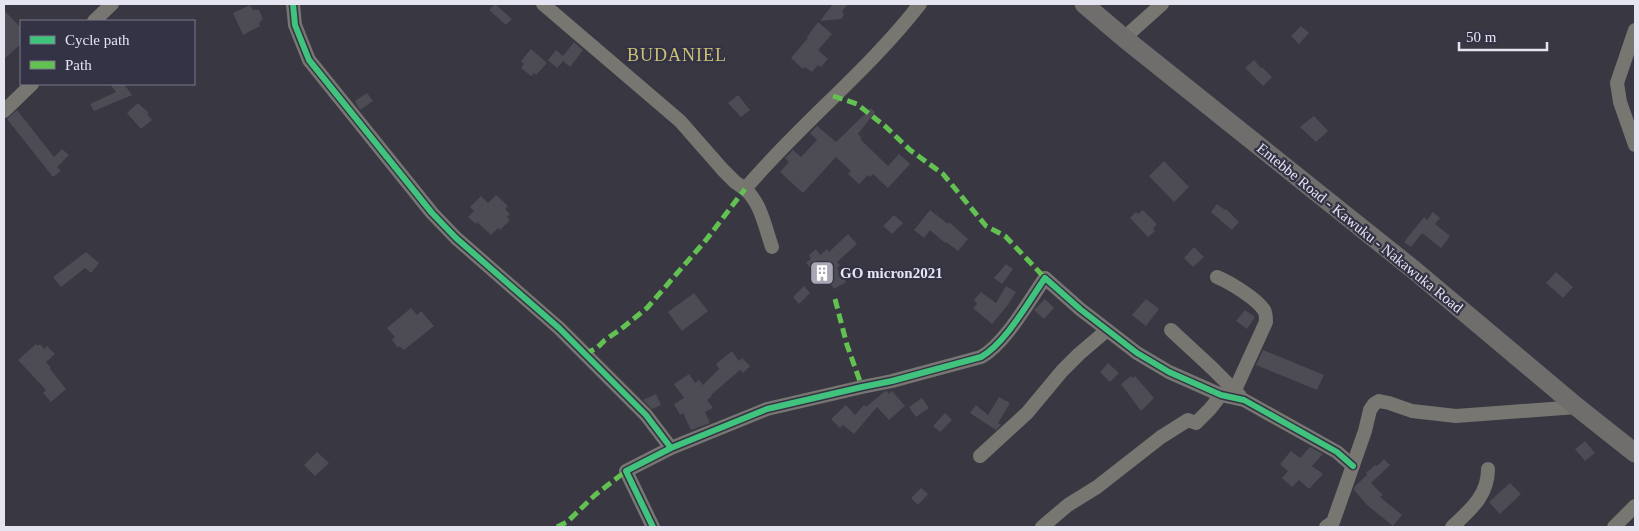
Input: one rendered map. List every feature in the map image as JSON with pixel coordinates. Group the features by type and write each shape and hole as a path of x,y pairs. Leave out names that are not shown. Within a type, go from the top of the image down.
{"main road":[{"name":"Entebbe Road - Kawuku - Nakawuka Road","path":"1084,4 1414,270 1577,407 1633,447"}],"street":[{"path":"95,20 112,4"},
{"path":"293,4 295,25 309,60 432,213 456,238 559,328 646,415 671,448"},
{"path":"543,4 680,121 723,170 753,196 772,246"},
{"path":"745,188 773,155 886,44 920,4"},
{"path":"1124,38 1162,4"},
{"path":"1635,30 1617,83 1620,102 1635,145"},
{"path":"4,111 31,85"},
{"path":"1042,527 1068,505 1097,487 1161,437 1188,420 1196,423 1210,409 1233,395 1266,322 1266,316 1263,309 1238,288 1217,277"},
{"path":"653,527 626,471 671,448 767,409 892,381 981,357 990,352 999,343 1045,278 1080,310 1137,353 1169,372 1233,395 1336,452 1352,466"},
{"path":"1171,330 1212,368 1233,395"},
{"path":"980,456 1027,413 1062,371 1079,354 1106,331"},
{"path":"1333,525 1365,431 1370,410 1379,401 1412,411 1456,416 1577,407"},
{"path":"1452,527 1470,510 1486,489 1488,469"},
{"path":"1614,527 1635,506"}],"building":[{"path":"495,4 512,19 506,25 489,10"},
{"path":"833,4 848,4 842,11 844,15 841,19 820,21"},
{"path":"250,5 253,10 259,10 263,19 259,23 260,26 243,35 233,13"},
{"path":"4,10 20,27 20,45 4,59"},
{"path":"818,22 832,34 818,50 828,59 821,67 818,65 812,72 805,67 803,69 791,58 808,38"},
{"path":"1301,26 1309,33 1299,44 1291,36"},
{"path":"574,42 583,50 570,67 563,61 557,68 548,60 556,50 563,56"},
{"path":"531,49 547,63 536,75 534,73 531,76 521,68 524,64 521,61"},
{"path":"1254,60 1272,77 1263,86 1245,68"},
{"path":"111,85 125,85 132,95 94,111 90,104 116,92"},
{"path":"367,93 373,101 360,110 355,101"},
{"path":"738,95 750,110 741,117 728,103"},
{"path":"138,103 149,113 147,114 152,120 141,129 127,113"},
{"path":"871,108 875,112 858,134 862,138 860,139 888,166 899,154 910,164 888,188 873,174 870,177 868,175 859,184 848,174 851,171 836,157 803,193 780,172 789,162 785,158 793,150 801,157 817,140 810,133 817,126 836,142"},
{"path":"17,110 54,157 62,149 69,155 57,167 61,171 53,177 7,119"},
{"path":"1314,116 1328,131 1316,142 1300,127"},
{"path":"1164,161 1189,187 1174,202 1149,176"},
{"path":"496,195 508,206 505,209 510,214 507,217 510,220 500,230 498,228 491,235 477,222 476,224 468,217 474,211 470,207 481,196 488,203"},
{"path":"1217,204 1226,209 1239,222 1232,230 1211,212"},
{"path":"930,210 948,224 949,222 968,239 958,251 930,230 924,238 914,230"},
{"path":"1143,210 1157,224 1153,229 1155,231 1148,237 1130,218 1136,212 1138,214"},
{"path":"1433,212 1440,218 1435,224 1450,236 1441,248 1422,233 1411,247 1404,242 1424,217 1427,220"},
{"path":"894,215 903,223 892,234 883,226"},
{"path":"848,234 857,244 837,262 840,265 837,268 846,282 834,289 826,277 821,281 806,263 811,259 809,255 816,249 820,255 827,249 829,252"},
{"path":"1194,247 1204,257 1193,267 1184,258"},
{"path":"86,252 99,263 91,273 85,268 61,287 53,277"},
{"path":"1006,264 1013,269 1002,284 994,278"},
{"path":"1556,272 1573,287 1563,298 1546,283"},
{"path":"804,286 810,293 799,304 793,297"},
{"path":"1006,286 1016,292 992,324 973,308 977,304 974,300 981,292 996,303"},
{"path":"694,293 708,311 682,331 668,312"},
{"path":"1045,299 1054,308 1044,319 1034,310"},
{"path":"1146,299 1159,309 1146,326 1132,315"},
{"path":"411,308 417,315 421,311 434,326 404,350 399,346 398,348 392,340 395,337 387,328"},
{"path":"1245,310 1255,317 1247,329 1236,321"},
{"path":"36,344 38,346 40,344 44,349 47,346 55,354 46,362 66,389 51,402 43,393 46,390 18,360"},
{"path":"1263,350 1324,375 1317,390 1256,365"},
{"path":"732,351 739,361 742,358 750,366 743,373 740,370 707,400 713,408 705,412 710,423 691,430 683,413 680,415 674,404 684,398 674,384 689,374 695,383 699,380 703,385 719,369 716,364"},
{"path":"1108,363 1119,373 1110,382 1100,372"},
{"path":"1131,376 1133,378 1135,376 1154,398 1141,411 1121,384"},
{"path":"887,391 889,394 892,391 905,406 889,420 877,407 854,434 843,425 840,428 831,419 846,405 855,415 864,405 866,407"},
{"path":"656,394 661,405 652,409 643,400"},
{"path":"999,397 1010,403 998,423 1001,425 996,430 970,413 976,405 988,415"},
{"path":"922,398 929,408 916,417 909,407"},
{"path":"945,413 952,420 940,432 933,426"},
{"path":"1585,441 1595,453 1585,461 1575,449"},
{"path":"1310,447 1323,454 1312,466 1323,474 1309,489 1299,480 1292,487 1282,478 1288,471 1280,464 1291,451 1300,458"},
{"path":"317,452 329,463 315,476 304,465"},
{"path":"1384,459 1390,465 1371,483 1383,495 1380,497 1402,515 1393,526 1367,505 1354,490 1355,486 1367,475 1366,473"},
{"path":"1510,483 1521,494 1500,514 1489,502"},
{"path":"921,488 928,494 918,505 911,498"}],"marked path":[{"path":"833,96 857,104 886,127 910,150 943,174 986,226 1005,236 1045,278"},
{"path":"585,354 597,348 647,308 706,240 745,189"},
{"path":"835,299 847,345 862,387"},
{"path":"557,527 567,522 595,495 626,471"}],"cycle path":[{"path":"293,4 295,25 309,60 432,213 456,238 559,328 646,415 671,448"},
{"path":"653,527 626,471 671,448 767,409 892,381 981,357 990,351 1008,332 1045,278 1080,309 1137,353 1169,372 1221,395 1244,400 1337,452 1353,466"}],"place":[{"name":"GO micron2021","path":"822,273"}],"district":[{"name":"BUDANIEL","path":"677,55"}]}
